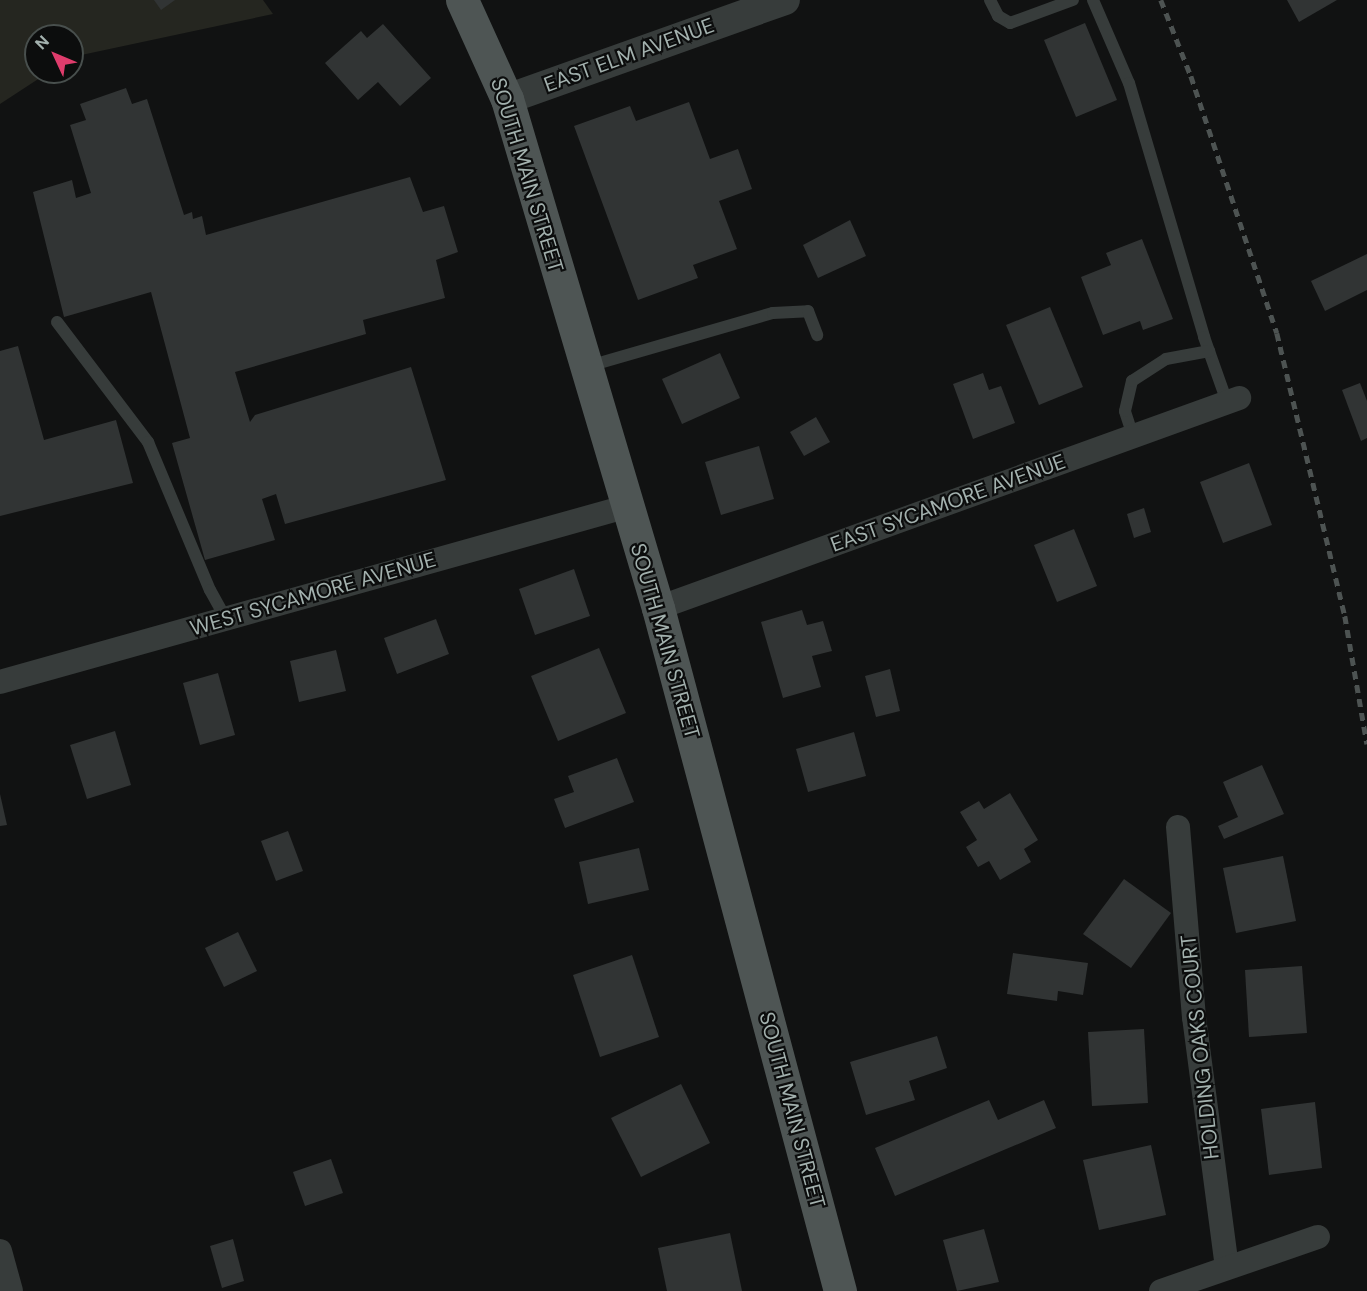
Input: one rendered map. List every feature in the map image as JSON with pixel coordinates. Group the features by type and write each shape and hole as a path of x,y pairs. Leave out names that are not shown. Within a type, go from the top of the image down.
{"main road":[{"name":"SOUTH MAIN STREET","path":"462,0 507,99 625,507 658,608 840,1291"}],"street":[{"name":"EAST ELM AVENUE","path":"507,99 785,0"},
{"name":"EAST SYCAMORE AVENUE","path":"658,608 1233,400"},
{"name":"WEST SYCAMORE AVENUE","path":"0,682 625,507"},
{"name":"HOLDING OAKS COURT","path":"1178,827 1194,1017 1227,1267"},
{"path":"1161,1291 1318,1237"},
{"path":"0,1251 11,1291"}],"lane":[{"path":"990,0 998,16 1010,23 1073,0"},
{"path":"1093,0 1129,82 1209,351 1233,400"},
{"path":"585,368 617,355 773,313 808,311 817,335"},
{"path":"57,322 148,442 210,590 226,619"},
{"path":"1133,436 1125,411 1132,381 1166,359 1209,351"}],"shaded area":[{"path":"0,0 263,0 273,14 84,54 84,24 24,24 24,84 31,84 0,104"}],"building":[{"path":"154,0 175,0 161,10"},
{"path":"1287,0 1337,0 1299,22"},
{"path":"1085,23 1117,100 1076,117 1044,40"},
{"path":"383,24 431,78 400,106 378,82 358,100 325,63 361,31 367,38"},
{"path":"126,88 132,104 147,99 184,215 192,212 193,219 202,216 206,235 410,177 423,212 444,206 458,252 436,260 445,298 363,320 366,334 235,372 250,422 255,415 411,367 446,480 285,524 276,494 262,499 275,540 205,560 172,443 190,438 151,292 64,317 33,192 72,180 76,198 91,193 70,125 86,120 80,104"},
{"path":"689,102 710,159 738,149 752,189 719,201 737,249 693,265 698,278 638,300 574,126 630,106 636,121"},
{"path":"850,220 866,256 818,278 803,245"},
{"path":"1142,239 1173,319 1143,330 1140,321 1103,335 1081,277 1111,265 1106,253"},
{"path":"1367,254 1367,290 1325,311 1311,281"},
{"path":"1050,307 1083,387 1039,405 1006,325"},
{"path":"18,346 44,440 116,420 133,483 0,516 0,351"},
{"path":"720,353 740,398 682,424 662,379"},
{"path":"983,373 989,390 1001,386 1015,423 973,439 953,384"},
{"path":"1360,383 1367,401 1367,438 1361,441 1342,390"},
{"path":"816,417 830,442 804,456 790,432"},
{"path":"759,446 774,499 721,515 705,462"},
{"path":"1249,463 1272,525 1223,543 1200,482"},
{"path":"1144,508 1151,532 1134,538 1127,514"},
{"path":"1074,529 1097,586 1057,602 1034,545"},
{"path":"574,569 590,616 535,635 519,589"},
{"path":"802,610 807,625 823,621 832,651 812,656 821,687 783,698 761,622"},
{"path":"436,619 449,654 397,674 384,638"},
{"path":"599,648 626,713 558,741 531,676"},
{"path":"336,650 346,691 299,702 290,661"},
{"path":"890,669 900,711 876,717 865,676"},
{"path":"218,673 235,735 200,745 183,683"},
{"path":"115,731 131,785 87,799 70,745"},
{"path":"854,732 866,776 808,792 796,749"},
{"path":"617,758 634,802 565,828 554,799 574,792 568,776"},
{"path":"1262,765 1284,814 1224,839 1218,826 1238,817 1223,782"},
{"path":"1010,793 1038,840 1024,849 1031,862 1000,880 989,861 978,867 966,847 977,840 960,812 979,801 984,809"},
{"path":"0,794 7,825 0,826"},
{"path":"288,831 303,871 276,881 261,841"},
{"path":"639,848 649,890 588,904 579,862"},
{"path":"1283,856 1296,921 1236,933 1223,868"},
{"path":"1124,879 1171,913 1131,968 1083,934"},
{"path":"238,932 257,971 224,987 205,948"},
{"path":"1013,953 1088,963 1083,995 1058,991 1057,1001 1007,994"},
{"path":"632,955 659,1037 600,1057 573,975"},
{"path":"1302,966 1307,1033 1249,1037 1245,970"},
{"path":"1144,1029 1148,1103 1092,1106 1088,1032"},
{"path":"937,1036 947,1068 909,1081 915,1100 866,1115 850,1062"},
{"path":"681,1084 710,1143 641,1177 611,1118"},
{"path":"989,1100 998,1120 1044,1100 1056,1128 895,1196 875,1148"},
{"path":"1315,1102 1322,1168 1269,1175 1261,1109"},
{"path":"1151,1145 1166,1215 1099,1230 1083,1160"},
{"path":"331,1159 343,1193 305,1206 293,1172"},
{"path":"984,1229 999,1282 957,1291 943,1240"},
{"path":"730,1233 742,1291 667,1291 658,1248"},
{"path":"233,1239 244,1281 222,1288 210,1246"}],"railway":[{"path":"1161,0 1191,76 1277,333 1345,616 1367,744"}]}
